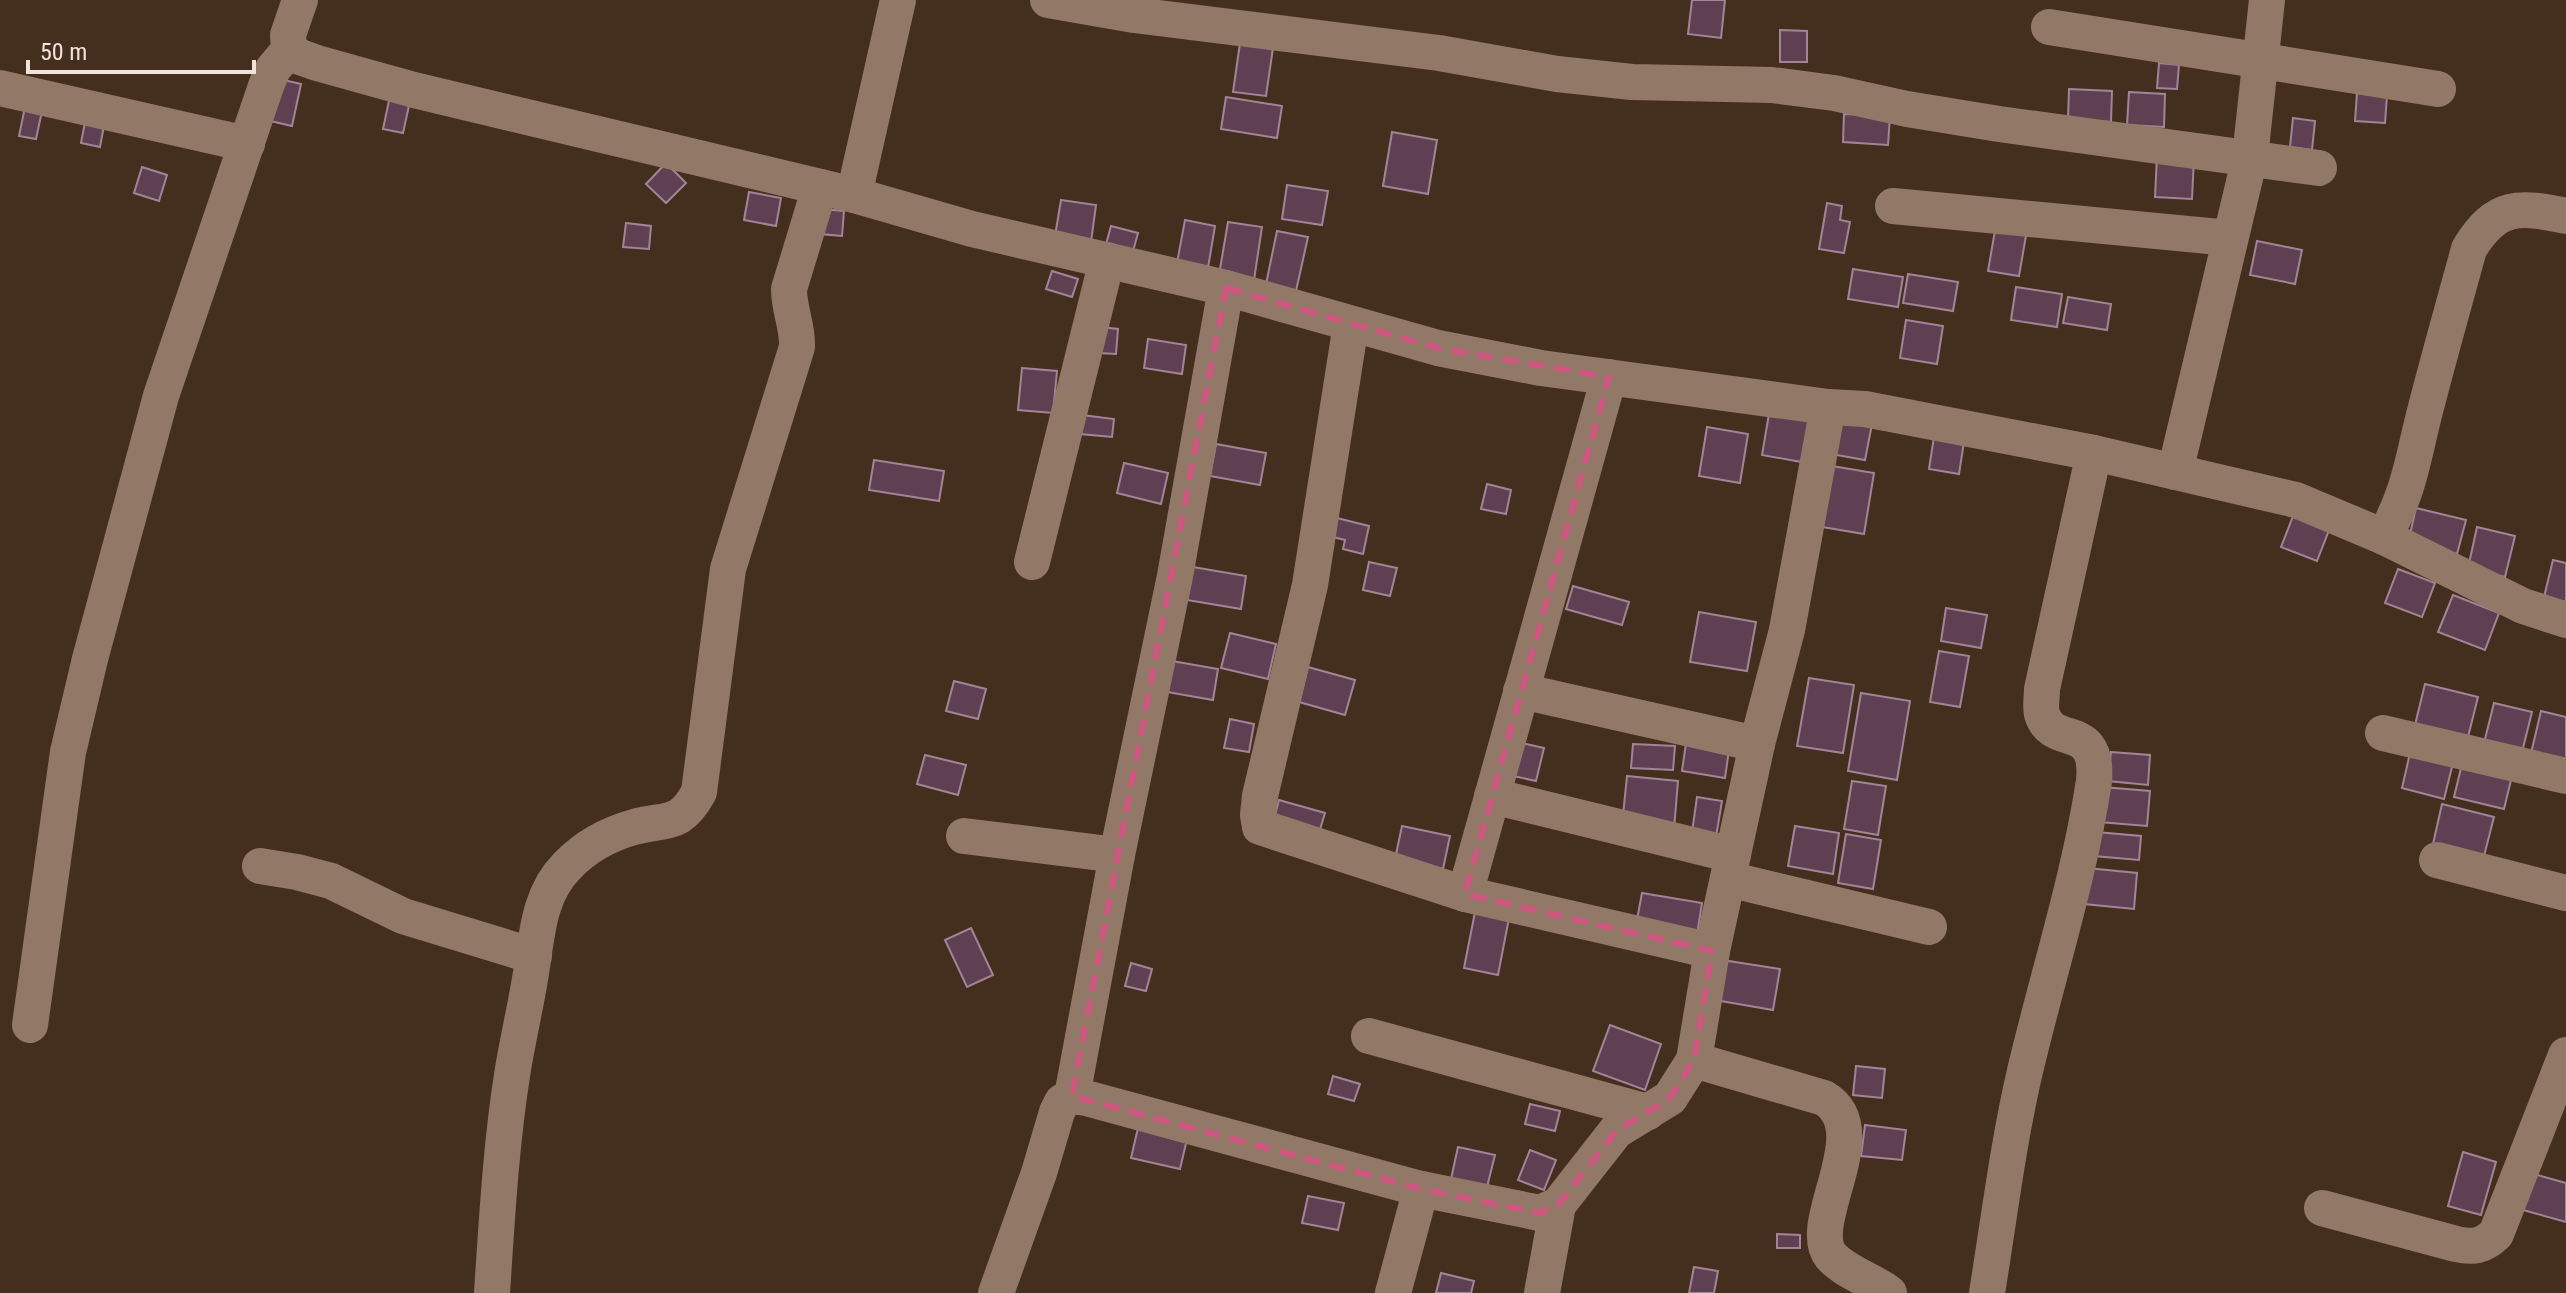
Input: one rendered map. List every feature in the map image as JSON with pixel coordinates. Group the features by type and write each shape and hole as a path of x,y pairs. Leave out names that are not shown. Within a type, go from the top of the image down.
{"street":[{"path":"30,1025 68,752 90,659 161,396 273,69 289,50 288,35 300,0"},
{"path":"854,195 898,0"},
{"path":"1048,0 1149,17 1439,53 1557,74 1632,82 1788,87 1999,124 2319,168"},
{"path":"2175,472 2250,157 2267,0"},
{"path":"2049,27 2438,89"},
{"path":"289,50 308,60 414,90 854,195 972,229 1226,288 1438,348 1541,368 1828,407 1865,409 2094,453 2296,500 2384,537 2523,606 2566,620"},
{"path":"0,88 247,144"},
{"path":"492,1293 513,1070 547,894 566,867 593,844 635,827 666,822 689,811 699,792 728,569 797,347 789,289 820,187"},
{"path":"1893,206 2230,238"},
{"path":"2384,537 2401,507 2410,480 2424,415 2469,249 2486,224 2506,212 2522,210 2566,216"},
{"path":"1032,562 1107,260"},
{"path":"1072,1096 1117,855 1175,576 1226,288"},
{"path":"1351,324 1310,585 1260,796 1260,827 1465,894 1712,951"},
{"path":"1465,894 1609,377"},
{"path":"1542,1293 1558,1205 1616,1131 1670,1098 1694,1060 1730,867 1757,744 1787,630 1828,407"},
{"path":"1987,1293 2008,1153 2094,781 2093,753 2087,745 2046,723 2041,711 2042,689 2094,453"},
{"path":"1521,691 1757,744"},
{"path":"2383,733 2566,776"},
{"path":"1492,796 1929,927"},
{"path":"964,836 1117,855"},
{"path":"2437,860 2566,893"},
{"path":"260,866 331,881 403,916 534,956"},
{"path":"1369,1036 1648,1112"},
{"path":"2322,1208 2469,1247 2484,1244 2496,1234 2566,1055"},
{"path":"1694,1060 1824,1098 1835,1105 1840,1115 1843,1142 1838,1179 1824,1230 1825,1244 1839,1262 1889,1293"},
{"path":"996,1293 1039,1173 1057,1112 1062,1102 1072,1096 1421,1189 1540,1213 1558,1205"},
{"path":"1393,1293 1421,1189"}],"highlighted area":[{"path":"1226,288 1438,348 1609,377 1465,894 1712,951 1694,1060 1670,1098 1616,1131 1558,1205 1540,1213 1421,1189 1072,1096"}],"building":[{"path":"1692,0 1725,0 1721,38 1688,34"},
{"path":"1780,30 1807,31 1807,62 1780,62"},
{"path":"1241,36 1274,41 1266,96 1233,92"},
{"path":"2159,63 2179,65 2177,89 2157,88"},
{"path":"275,78 301,84 292,126 266,120"},
{"path":"2069,89 2112,91 2111,122 2068,119"},
{"path":"2129,92 2165,94 2164,127 2127,125"},
{"path":"2357,93 2387,95 2385,123 2355,121"},
{"path":"390,96 410,101 403,133 383,129"},
{"path":"1226,97 1282,106 1277,138 1221,129"},
{"path":"25,107 42,111 36,139 19,136"},
{"path":"1844,114 1890,116 1888,145 1843,142"},
{"path":"86,117 105,120 100,147 81,143"},
{"path":"2293,118 2315,121 2312,150 2290,147"},
{"path":"1392,132 1437,140 1428,194 1383,186"},
{"path":"2157,156 2194,158 2192,199 2155,197"},
{"path":"666,163 686,183 666,203 646,184"},
{"path":"142,167 167,175 159,201 134,193"},
{"path":"1287,185 1328,191 1322,225 1282,219"},
{"path":"749,192 781,198 776,226 744,220"},
{"path":"1061,200 1096,205 1091,242 1055,236"},
{"path":"1827,203 1842,206 1840,220 1850,222 1844,253 1819,249"},
{"path":"822,209 844,211 842,236 820,234"},
{"path":"1997,219 2028,224 2019,276 1988,271"},
{"path":"1185,220 1215,226 1208,268 1177,263"},
{"path":"1228,222 1262,227 1254,280 1219,275"},
{"path":"626,223 651,226 649,249 623,247"},
{"path":"1111,226 1138,233 1132,255 1105,248"},
{"path":"1277,231 1308,237 1296,291 1266,284"},
{"path":"2257,241 2302,250 2295,284 2250,275"},
{"path":"1853,269 1903,277 1898,307 1848,299"},
{"path":"1052,271 1078,279 1072,297 1046,289"},
{"path":"1908,274 1958,282 1953,311 1903,303"},
{"path":"2016,287 2062,294 2057,327 2011,320"},
{"path":"2068,297 2111,304 2107,330 2063,323"},
{"path":"1906,320 1943,326 1937,364 1900,358"},
{"path":"1101,327 1118,329 1116,354 1098,353"},
{"path":"1148,339 1186,345 1182,374 1144,368"},
{"path":"1022,368 1057,371 1053,413 1018,410"},
{"path":"1770,408 1815,415 1807,463 1762,455"},
{"path":"1082,415 1114,419 1112,437 1080,434"},
{"path":"1837,418 1872,424 1865,460 1831,454"},
{"path":"1707,427 1748,434 1740,483 1699,476"},
{"path":"1935,430 1965,435 1959,474 1929,469"},
{"path":"1216,444 1266,453 1260,485 1210,476"},
{"path":"874,460 944,471 939,501 869,490"},
{"path":"1124,463 1168,473 1161,504 1117,493"},
{"path":"1826,465 1874,473 1864,534 1816,526"},
{"path":"1487,484 1511,490 1506,514 1481,509"},
{"path":"2416,508 2466,520 2457,554 2408,543"},
{"path":"2295,511 2331,525 2317,561 2281,547"},
{"path":"1333,517 1369,526 1363,554 1343,549 1345,540 1329,536"},
{"path":"2477,527 2515,536 2505,577 2468,568"},
{"path":"2553,560 2566,563 2566,602 2544,597"},
{"path":"1369,562 1397,568 1390,596 1363,590"},
{"path":"1193,567 1246,576 1241,609 1187,600"},
{"path":"2398,569 2435,583 2422,617 2385,603"},
{"path":"1573,586 1629,602 1622,625 1566,609"},
{"path":"2453,595 2499,613 2485,650 2438,632"},
{"path":"1946,608 1987,615 1981,648 1941,641"},
{"path":"1699,612 1756,622 1747,671 1690,662"},
{"path":"1230,633 1276,644 1268,679 1221,668"},
{"path":"1939,651 1969,656 1960,707 1930,702"},
{"path":"1172,661 1218,669 1213,700 1167,692"},
{"path":"1308,667 1355,680 1345,715 1299,702"},
{"path":"1809,678 1854,685 1843,753 1797,746"},
{"path":"954,681 986,689 978,719 946,711"},
{"path":"2425,684 2478,697 2467,741 2414,729"},
{"path":"1861,693 1910,701 1897,780 1848,771"},
{"path":"2494,703 2532,712 2522,752 2484,743"},
{"path":"2541,711 2566,717 2566,771 2529,762"},
{"path":"1230,719 1254,724 1249,752 1224,748"},
{"path":"1522,743 1544,748 1536,781 1513,776"},
{"path":"1686,743 1729,750 1725,778 1682,771"},
{"path":"1633,744 1675,746 1673,770 1631,768"},
{"path":"2111,752 2150,755 2148,785 2108,781"},
{"path":"2410,753 2453,763 2444,799 2402,788"},
{"path":"925,755 966,765 958,795 917,784"},
{"path":"2462,764 2512,776 2504,809 2454,797"},
{"path":"1627,776 1678,781 1674,829 1622,825"},
{"path":"1852,781 1886,786 1878,835 1844,829"},
{"path":"2102,787 2150,791 2147,826 2099,822"},
{"path":"1697,797 1722,801 1716,837 1692,832"},
{"path":"1279,800 1325,813 1318,836 1273,822"},
{"path":"2442,804 2494,817 2484,856 2433,844"},
{"path":"1402,826 1450,836 1443,869 1395,859"},
{"path":"1795,826 1839,833 1833,874 1788,866"},
{"path":"2096,832 2141,836 2139,860 2094,856"},
{"path":"1846,834 1881,840 1873,889 1838,883"},
{"path":"2087,868 2137,873 2134,909 2084,904"},
{"path":"1642,893 1702,903 1697,935 1636,925"},
{"path":"1475,912 1509,918 1498,975 1464,968"},
{"path":"971,928 993,975 967,987 945,940"},
{"path":"1716,959 1780,969 1773,1010 1709,999"},
{"path":"1131,963 1152,969 1146,991 1125,986"},
{"path":"1610,1025 1661,1044 1645,1090 1593,1071"},
{"path":"1856,1066 1885,1069 1882,1098 1853,1095"},
{"path":"1333,1076 1360,1084 1354,1101 1328,1094"},
{"path":"1530,1104 1560,1111 1555,1131 1525,1124"},
{"path":"1865,1125 1906,1130 1902,1160 1861,1156"},
{"path":"1138,1128 1187,1139 1180,1169 1131,1158"},
{"path":"1458,1147 1495,1155 1487,1187 1451,1179"},
{"path":"1530,1150 1556,1160 1544,1190 1518,1180"},
{"path":"2463,1152 2496,1162 2481,1215 2448,1206"},
{"path":"2534,1174 2566,1183 2566,1222 2523,1210"},
{"path":"1308,1196 1344,1203 1338,1230 1302,1223"},
{"path":"1777,1234 1800,1235 1800,1248 1777,1248"},
{"path":"1694,1267 1718,1271 1714,1293 1689,1293"},
{"path":"1441,1273 1474,1281 1471,1293 1436,1293"}]}
